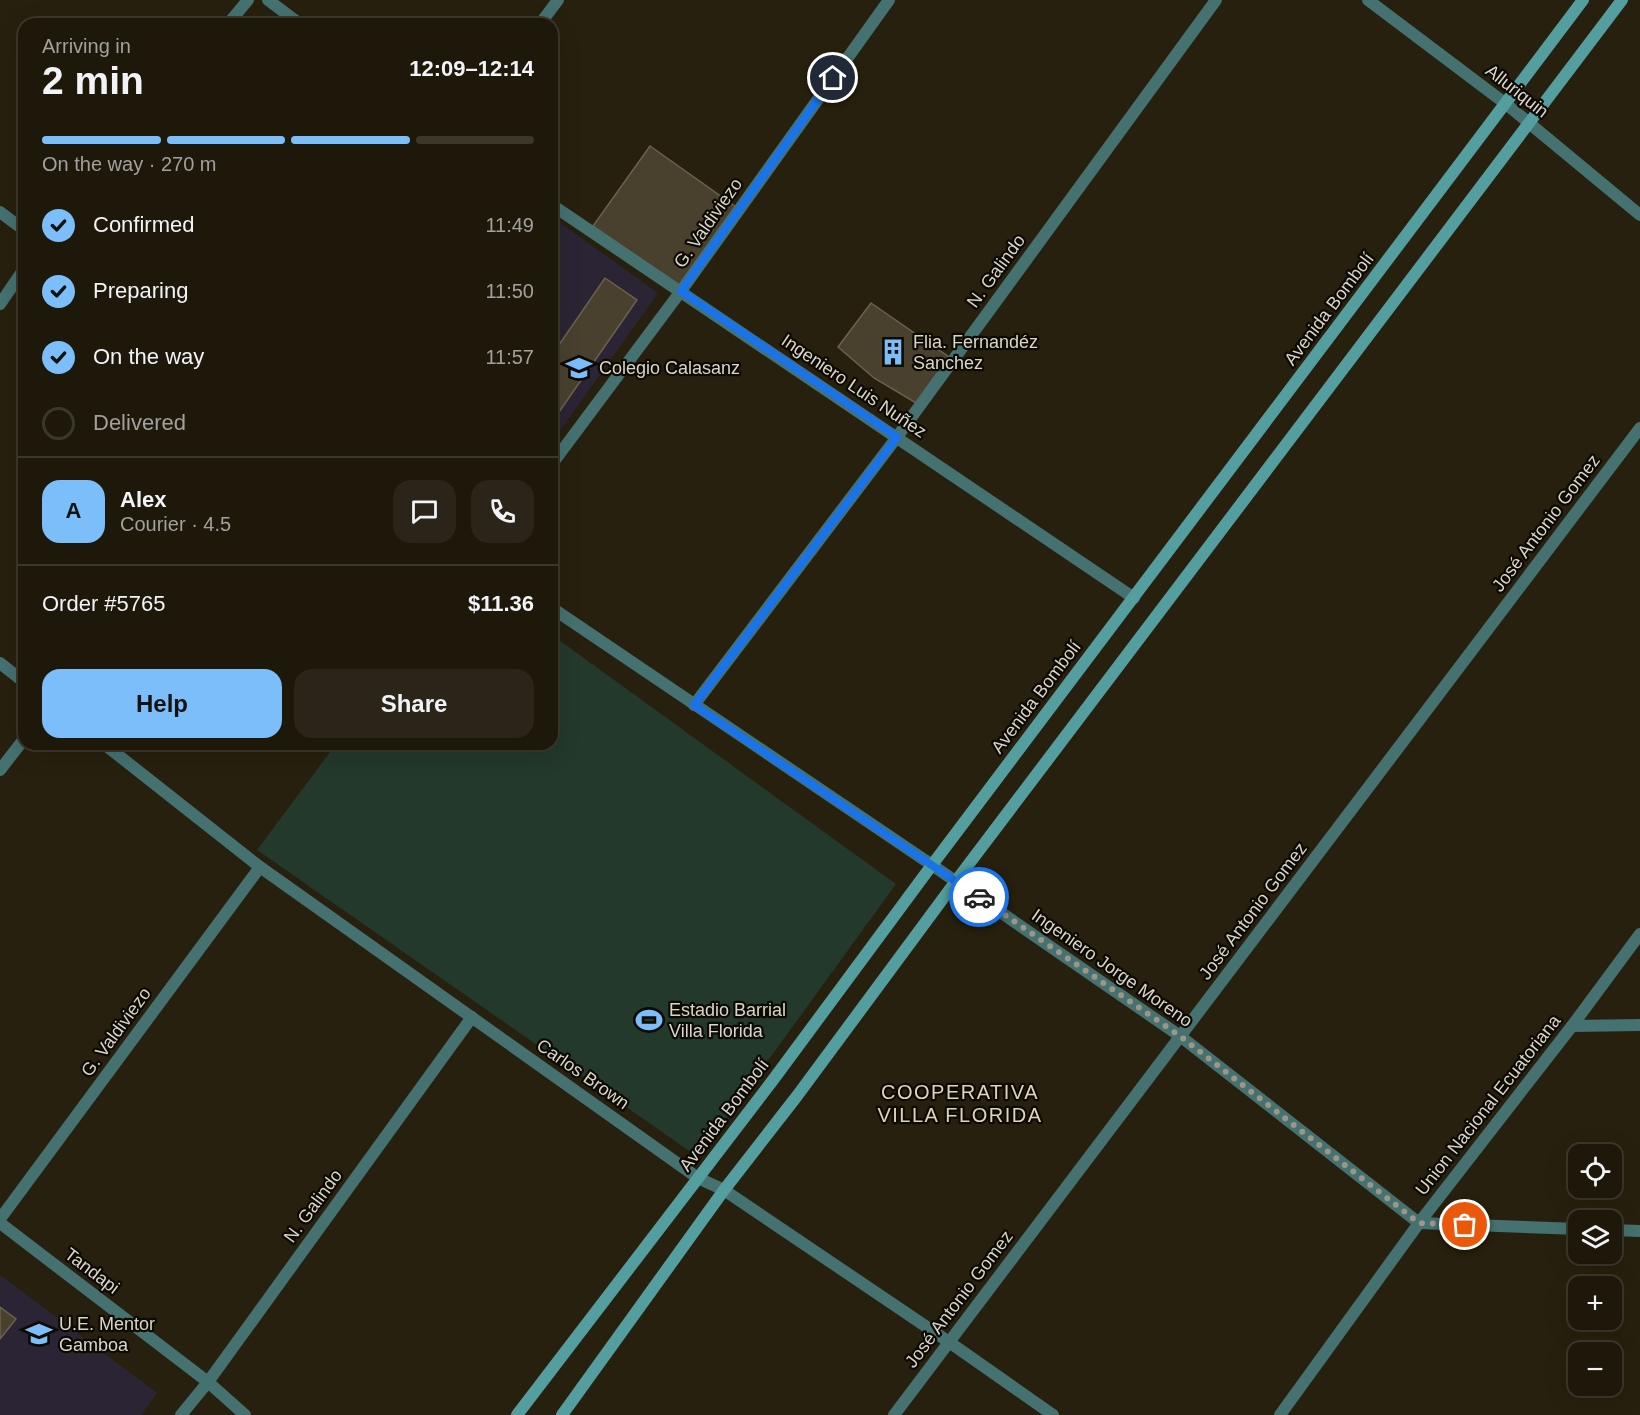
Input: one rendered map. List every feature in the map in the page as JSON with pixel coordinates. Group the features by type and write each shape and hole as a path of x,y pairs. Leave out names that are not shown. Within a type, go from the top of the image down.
{"street":[{"path":"233,18 248,0"},
{"path":"268,0 292,18"},
{"path":"544,18 558,0"},
{"name":"G. Valdiviezo","path":"558,456 681,291 889,0"},
{"name":"N. Galindo","path":"694,705 897,437 1216,0"},
{"name":"Alluriquin","path":"1368,0 1506,104 1640,215"},
{"name":"Avenida Bombolí","path":"517,1415 698,1178 1583,0"},
{"path":"562,1415 724,1190 798,1096 956,881 1622,0"},
{"name":"Ingeniero Luis Nuñez","path":"558,209 1134,598"},
{"path":"0,212 18,226"},
{"path":"0,304 18,278"},
{"name":"José Antonio Gomez","path":"894,1415 1640,429"},
{"name":"Ingeniero Jorge Moreno","path":"558,612 956,881 1180,1036 1419,1223"},
{"path":"0,663 18,677"},
{"path":"0,770 18,748"},
{"name":"Carlos Brown","path":"112,750 260,867 698,1178 724,1190 1053,1415"},
{"name":"G. Valdiviezo","path":"0,1221 260,867"},
{"name":"Union Nacional Ecuatoriana","path":"1280,1415 1419,1223 1572,1026 1640,934"},
{"name":"N. Galindo","path":"181,1415 208,1382 472,1017"},
{"path":"1572,1026 1640,1025"},
{"name":"Tandapi","path":"0,1221 208,1382 245,1415"},
{"path":"1419,1223 1568,1229"},
{"path":"1622,1230 1640,1231"}],"shaded area":[{"name":"Colegio Calasanz","path":"558,221 658,293 558,434"},
{"name":"U.E. Mentor Gamboa","path":"0,1275 157,1393 141,1415 0,1415"}],"green space":[{"name":"Estadio Barrial Villa Florida","path":"558,639 896,884 698,1157 257,850 332,750 558,750"}],"building":[{"path":"650,146 736,207 680,286 593,226"},
{"path":"605,278 637,300 558,413 558,346"},
{"name":"Flia. Fernandéz Sanchez","path":"871,303 949,357 916,403 874,378 838,347"},
{"path":"0,1307 16,1319 0,1339"}],"way so far":[{"path":"979,897 1180,1036 1419,1223 1465,1225"}],"place":[{"name":"Flia. Fernandéz Sanchez","path":"893,352"},
{"name":"Colegio Calasanz","path":"579,368"},
{"name":"Estadio Barrial Villa Florida","path":"649,1020"},
{"name":"U.E. Mentor Gamboa","path":"39,1334"}],"district":[{"name":"COOPERATIVA VILLA FLORIDA","path":"960,1104"}],"route":[{"path":"833,78 681,291 897,437 694,705 979,897"}]}
